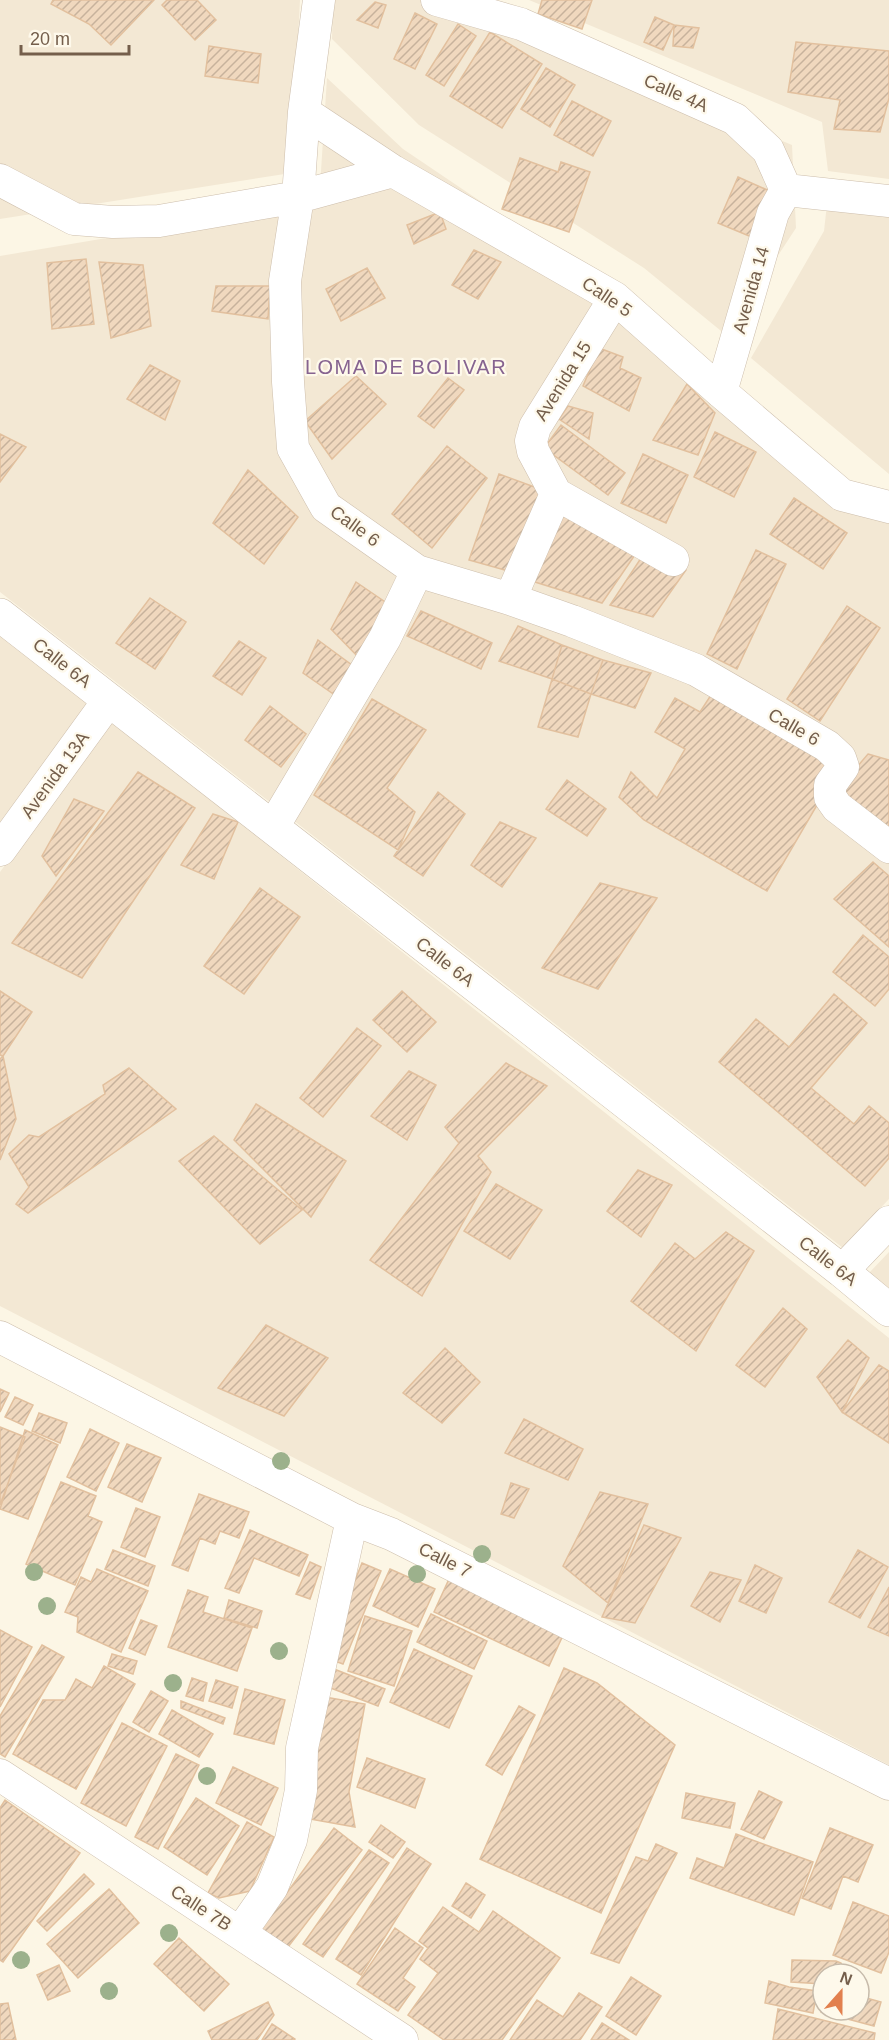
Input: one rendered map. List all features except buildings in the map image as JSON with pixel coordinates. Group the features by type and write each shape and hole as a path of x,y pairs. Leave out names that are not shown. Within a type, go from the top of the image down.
{"street":[{"path":"298,197 304,112 319,0"},
{"name":"Calle 4A","path":"437,0 521,24 735,119 768,150 786,190"},
{"name":"Calle 5","path":"304,112 393,171 615,298 842,495 889,507"},
{"path":"5,193 74,219 113,222 159,221 298,197 393,171"},
{"path":"786,190 889,201"},
{"name":"Avenida 14","path":"721,392 773,213 786,190"},
{"name":"Calle 6","path":"298,197 285,281 288,382 293,448 326,507 417,571 510,599 696,670 827,746 840,758 843,767 830,785 830,797 837,807 889,847"},
{"name":"Avenida 15","path":"556,494 533,451 531,441 535,427 615,298"},
{"path":"510,599 556,494 673,560"},
{"path":"273,827 385,638 417,571"},
{"name":"Calle 6A","path":"0,615 889,1310"},
{"name":"Avenida 13A","path":"0,850 109,700"},
{"path":"842,1271 889,1222"},
{"name":"Calle 7","path":"0,1337 352,1519 391,1534 889,1784"},
{"path":"240,1933 272,1887 291,1840 301,1790 302,1748 352,1519"},
{"name":"Calle 7B","path":"0,1775 402,2040"}],"shaded area":[{"path":"0,0 300,0 291,173 0,219"},
{"path":"333,0 443,0 792,145 796,228 726,335 644,268 419,125 332,39"},
{"path":"529,0 889,0 889,179 828,171 822,122"},
{"path":"327,78 403,149 618,294 889,517 889,1199 843,1248 0,592 0,256 319,202"},
{"path":"827,204 889,211 889,474 751,358 824,231"},
{"path":"0,635 90,705 0,826"},
{"path":"111,721 889,1338 889,1765 0,1306 0,872"},
{"path":"889,1252 889,1290 869,1273"}],"district":[{"name":"LOMA DE BOLIVAR","path":"406,367"}]}
